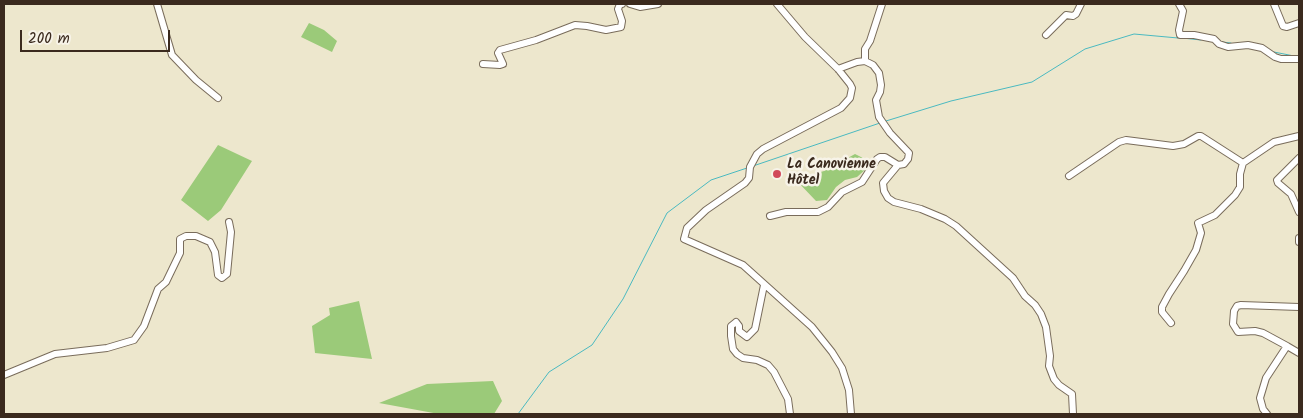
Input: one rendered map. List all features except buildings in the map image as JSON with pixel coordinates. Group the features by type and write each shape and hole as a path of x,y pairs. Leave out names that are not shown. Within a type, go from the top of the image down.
{"street":[{"path":"157,4 172,55 196,80 218,98"},
{"path":"483,64 503,64 498,53 500,50 536,40 575,25 606,30 621,27 622,21 618,9 620,4 622,4"},
{"path":"630,4 637,7 658,4"},
{"path":"777,4 817,50 838,69 852,88 850,98 841,108 763,148 756,154 750,167 749,178 745,183 706,210 687,228 683,236 684,239 743,265 812,327 842,368 849,390 851,414"},
{"path":"865,61 865,49 870,41 882,4"},
{"path":"1046,35 1066,15 1073,16 1076,14 1081,4"},
{"path":"1179,4 1183,11 1179,30 1182,36 1194,35 1214,38 1220,44 1228,47 1248,45 1262,48 1281,59 1299,59"},
{"path":"1274,4 1283,26 1287,27 1299,22"},
{"path":"770,216 786,212 818,212 828,207 842,192 862,182 880,157 885,157 898,165 904,164 908,159 909,153 890,134 879,117 876,100 880,92 879,73 873,65 865,61 838,69"},
{"path":"1069,176 1118,142 1126,140 1174,146 1184,144 1201,136 1243,163"},
{"path":"1171,324 1162,312 1162,307 1168,294 1196,250 1201,232 1198,223 1215,215 1235,195 1240,187 1240,174 1243,163 1274,142 1299,136"},
{"path":"1299,158 1277,180 1278,184 1291,194 1299,212"},
{"path":"898,165 883,184 888,198 894,202 927,211 956,226 1013,278 1041,314 1046,326 1050,356 1049,366 1054,379 1072,394 1072,414"},
{"path":"4,376 55,354 108,348 134,340 144,326 158,289 166,282 180,253 180,239 186,236 196,236 210,242 215,252 218,275 222,278 227,274 231,232 229,222"},
{"path":"764,285 755,329 747,337 739,331 739,326 736,322 731,326 731,336 734,349 738,354 743,358 757,360 768,365 774,372 788,399 790,414"},
{"path":"1299,307 1237,306 1234,312 1233,324 1238,332 1263,333 1299,353"},
{"path":"1267,414 1263,409 1260,398 1261,390 1272,368 1287,346"}],"green space":[{"path":"309,23 324,30 337,41 332,52 301,37"},
{"path":"218,145 252,161 221,210 208,221 181,200"},
{"path":"855,154 869,161 866,169 857,177 845,180 836,187 827,200 816,201 796,180 824,171"},
{"path":"359,301 372,359 315,353 312,326 330,315 329,308"},
{"path":"493,381 502,401 494,414 439,414 379,403 427,384"}],"waterway":[{"path":"886,121 951,101 1032,82 1085,49 1134,34 1178,38"},
{"path":"1182,38 1201,40"},
{"path":"1222,42 1231,43"},
{"path":"1274,52 1294,56"},
{"path":"753,166 880,123"},
{"path":"518,414 549,372 592,345 623,299 667,213 711,180 747,168"}],"place":[{"name":"La Canovienne Hôtel","path":"777,174"}]}
